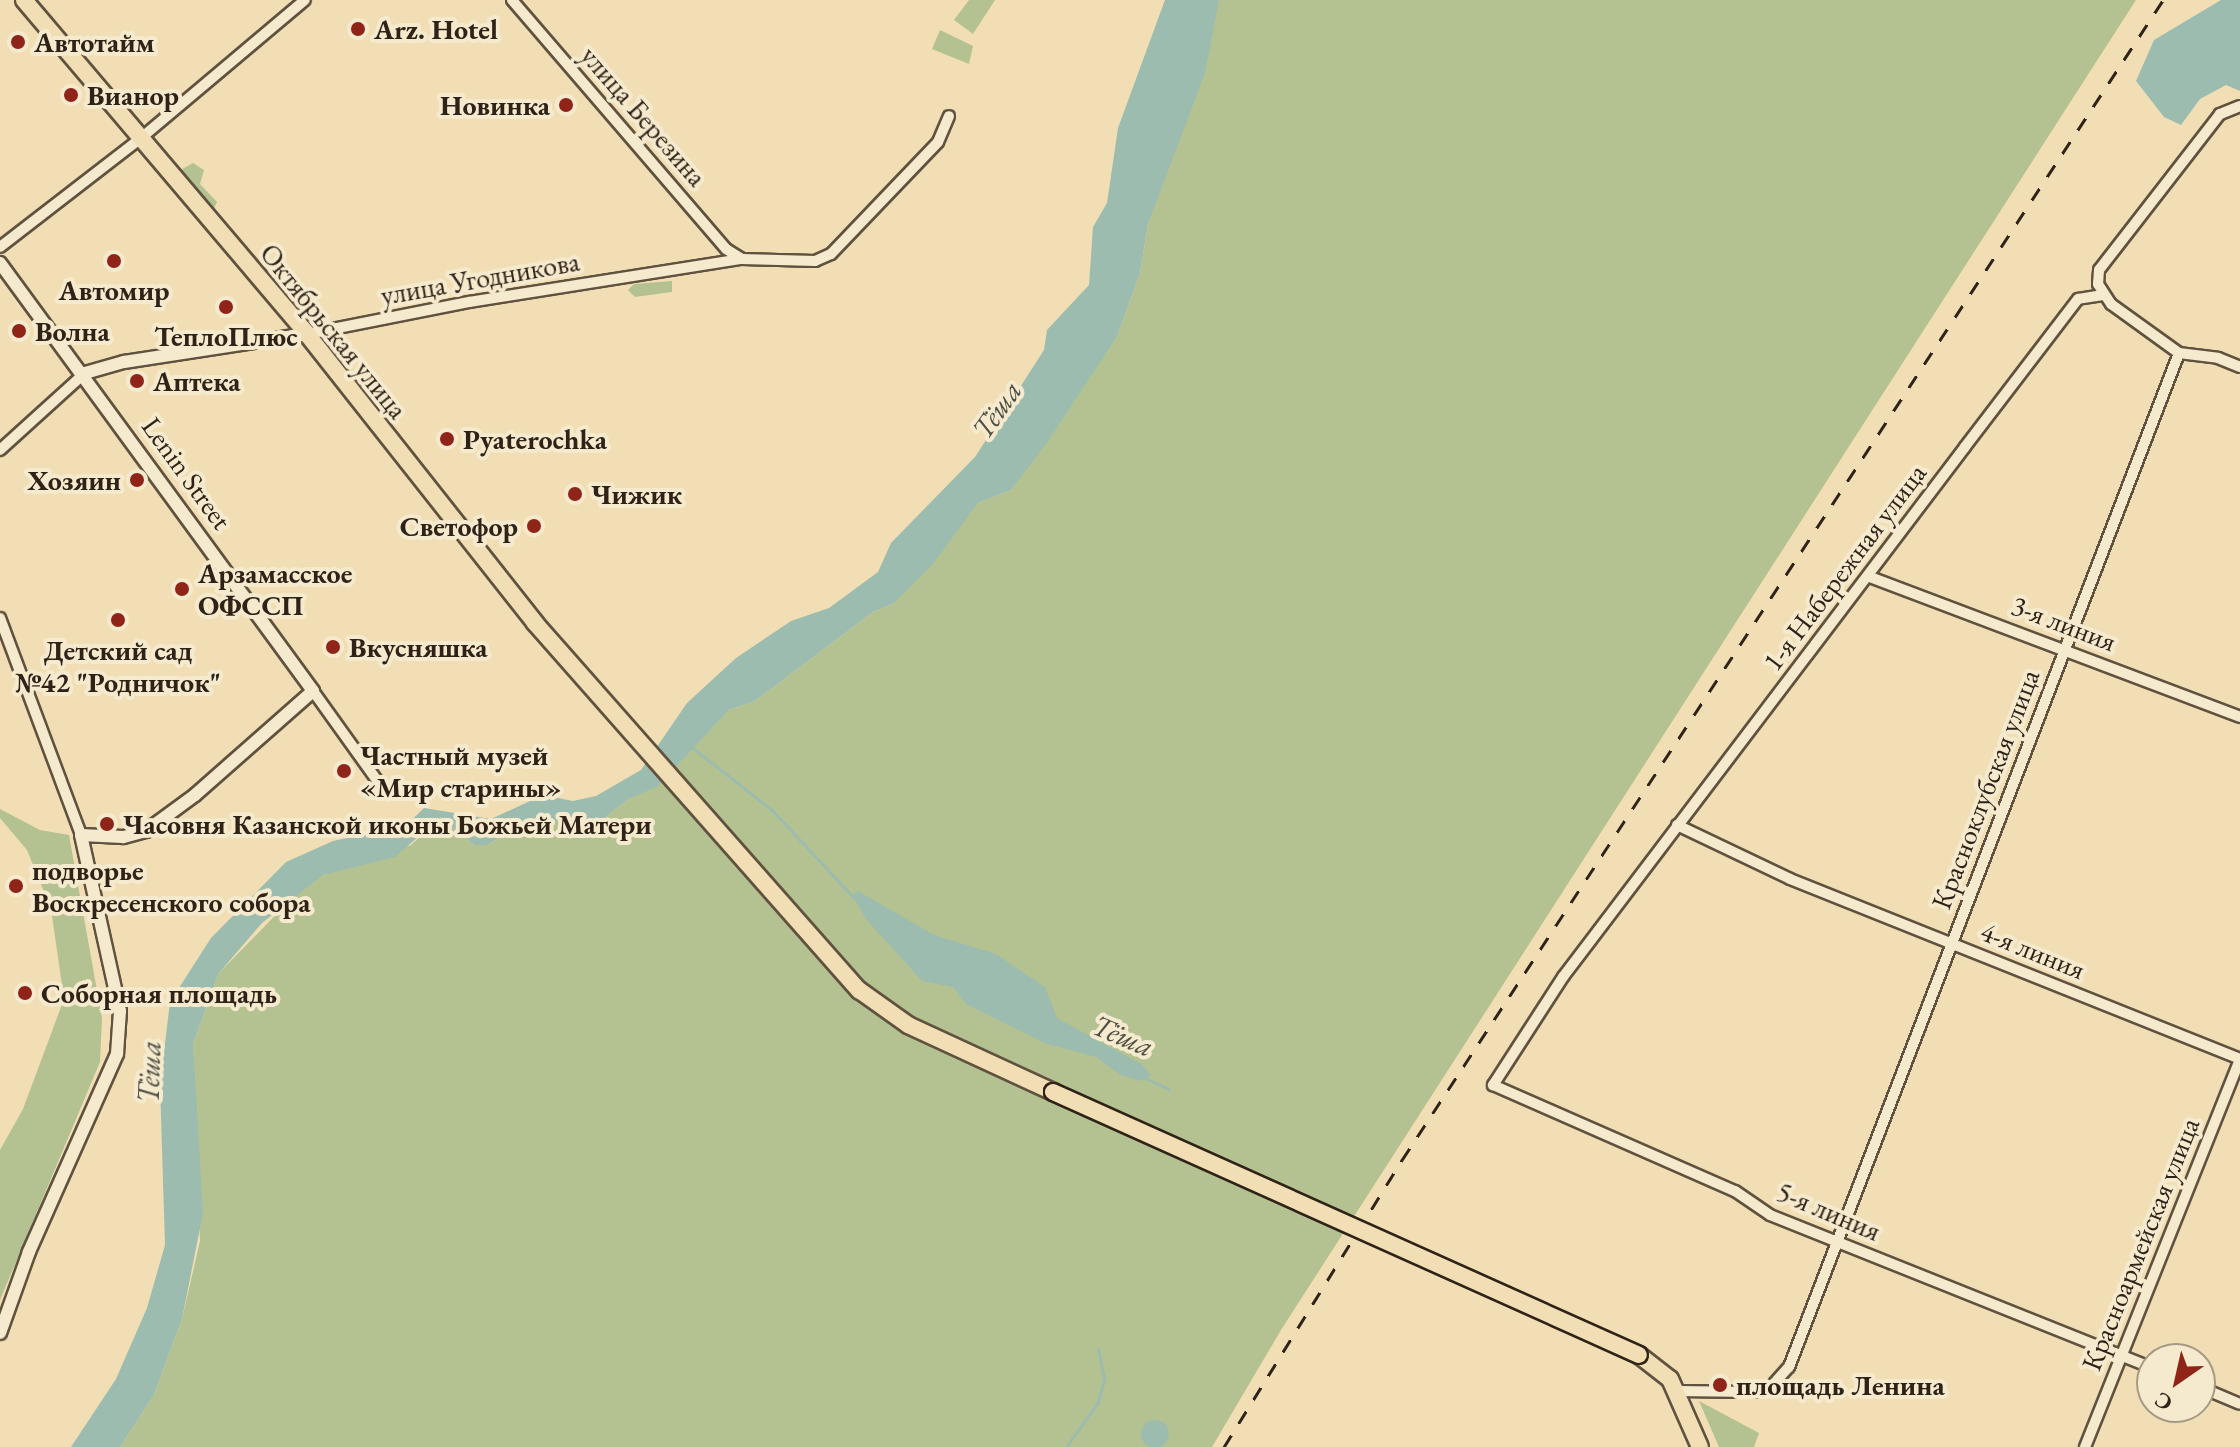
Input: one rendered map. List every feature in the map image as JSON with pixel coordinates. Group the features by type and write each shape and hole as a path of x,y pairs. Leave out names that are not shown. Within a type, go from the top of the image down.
{"main road":[{"name":"Октябрьская улица","path":"24,0 307,334 600,697 727,835 859,990 908,1025 1639,1355 1670,1379 1677,1391"},
{"path":"1677,1391 1700,1447"}],"street":[{"path":"0,247 141,138 305,0"},
{"name":"улица Березина","path":"512,0 726,249 742,259"},
{"path":"2240,106 2220,114 2099,270 2103,295 2179,353 2218,358 2240,367"},
{"name":"улица Угодникова","path":"85,373 124,362 307,334 469,302 742,259 815,261 831,254 938,142 949,116"},
{"name":"Lenin Street","path":"0,263 85,373 386,793"},
{"name":"1-я Набережная улица","path":"1493,1085 1563,977 1870,577 2078,299 2103,295"},
{"name":"Красноклубская улица","path":"1677,1391 1752,1392 1780,1379 1837,1244 2179,353"},
{"path":"0,450 85,373"},
{"name":"3-я линия","path":"1870,577 2240,717"},
{"path":"0,618 81,835 120,1011 117,1054 29,1252 0,1333"},
{"path":"81,835 123,837 146,831 195,795 313,691"},
{"name":"4-я линия","path":"1677,825 1790,879 2240,1060"},
{"name":"Красноармейская улица","path":"2085,1447 2240,1060"},
{"name":"5-я линия","path":"1493,1085 1735,1191 1770,1215 1837,1244 2136,1360"},
{"path":"2216,1394 2240,1404"}],"green space":[{"path":"969,0 995,0 973,34 954,20"},
{"path":"1219,0 2136,0 1281,1330 1212,1447 120,1447 154,1395 182,1319 200,1241 193,1044 219,973 301,889 323,875 411,845 441,817 474,845 488,845 519,824 546,817 572,827 599,822 629,799 658,785 729,710 755,701 873,612 893,604 978,503 1011,490 1117,337 1140,273 1148,224"},
{"path":"940,30 973,46 969,64 932,49"},
{"path":"193,163 204,170 200,184 217,202 212,213 177,172"},
{"path":"672,281 672,292 635,297 628,290 634,284"},
{"path":"0,809 40,830 69,835 102,1018 100,1062 0,1300 0,1150 23,1109 64,999 51,909 27,850 0,818"},
{"path":"1699,1401 1759,1433 1754,1447 1719,1447"}],"shaded area":[{"path":"1165,0 1219,0 1205,73 1148,224 1140,273 1117,337 1046,444 1011,490 978,503 933,564 893,604 873,612 755,701 729,710 658,786 629,799 599,822 572,827 546,817 519,824 488,845 474,845 441,817 395,857 323,875 262,923 219,973 193,1044 203,1213 182,1319 154,1395 120,1447 71,1447 116,1379 147,1308 165,1245 160,1085 170,1002 211,938 286,862 333,841 371,833 395,836 424,808 491,819 543,795 573,801 596,796 641,770 687,703 736,658 791,621 829,608 878,572 891,543 975,457 1044,350 1047,330 1089,285 1093,227 1107,203 1118,128"},
{"path":"2221,0 2240,0 2240,91 2226,85 2200,99 2181,125 2164,117 2136,81 2154,40"},
{"path":"858,891 934,935 996,954 1045,987 1057,1018 1141,1064 1151,1075 1141,1081 1121,1075 1096,1057 1047,1044 966,1004 953,987 922,981 866,919 853,896"},
{"path":"1155,1420 1165,1424 1169,1434 1165,1444 1155,1448 1145,1444 1141,1434 1145,1424"}],"waterway":[{"name":"Тёша","path":"689,745 772,810 856,900"},
{"name":"Тёша","path":"1143,1077 1169,1089"},
{"path":"1066,1447 1098,1402 1104,1379 1098,1349"}],"railway":[{"path":"1224,1447 1402,1160 2163,0"}],"place":[{"name":"Arz. Hotel","path":"358,29"},
{"name":"Автотайм","path":"18,42"},
{"name":"Вианор","path":"71,95"},
{"name":"Новинка","path":"566,105"},
{"name":"Автомир","path":"114,261"},
{"name":"ТеплоПлюс","path":"226,307"},
{"name":"Волна","path":"19,331"},
{"name":"Аптека","path":"137,381"},
{"name":"Pyaterochka","path":"447,439"},
{"name":"Хозяин","path":"137,480"},
{"name":"Чижик","path":"575,494"},
{"name":"Светофор","path":"534,526"},
{"name":"Арзамасское ОФССП","path":"182,589"},
{"name":"Детский сад №42 \"Родничок\"","path":"118,620"},
{"name":"Вкусняшка","path":"333,647"},
{"name":"Частный музей «Мир старины»","path":"344,771"},
{"name":"Часовня Казанской иконы Божьей Матери","path":"107,824"},
{"name":"подворье Воскресенского собора","path":"16,886"},
{"name":"Соборная площадь","path":"25,993"},
{"name":"площадь Ленина","path":"1720,1385"}]}
